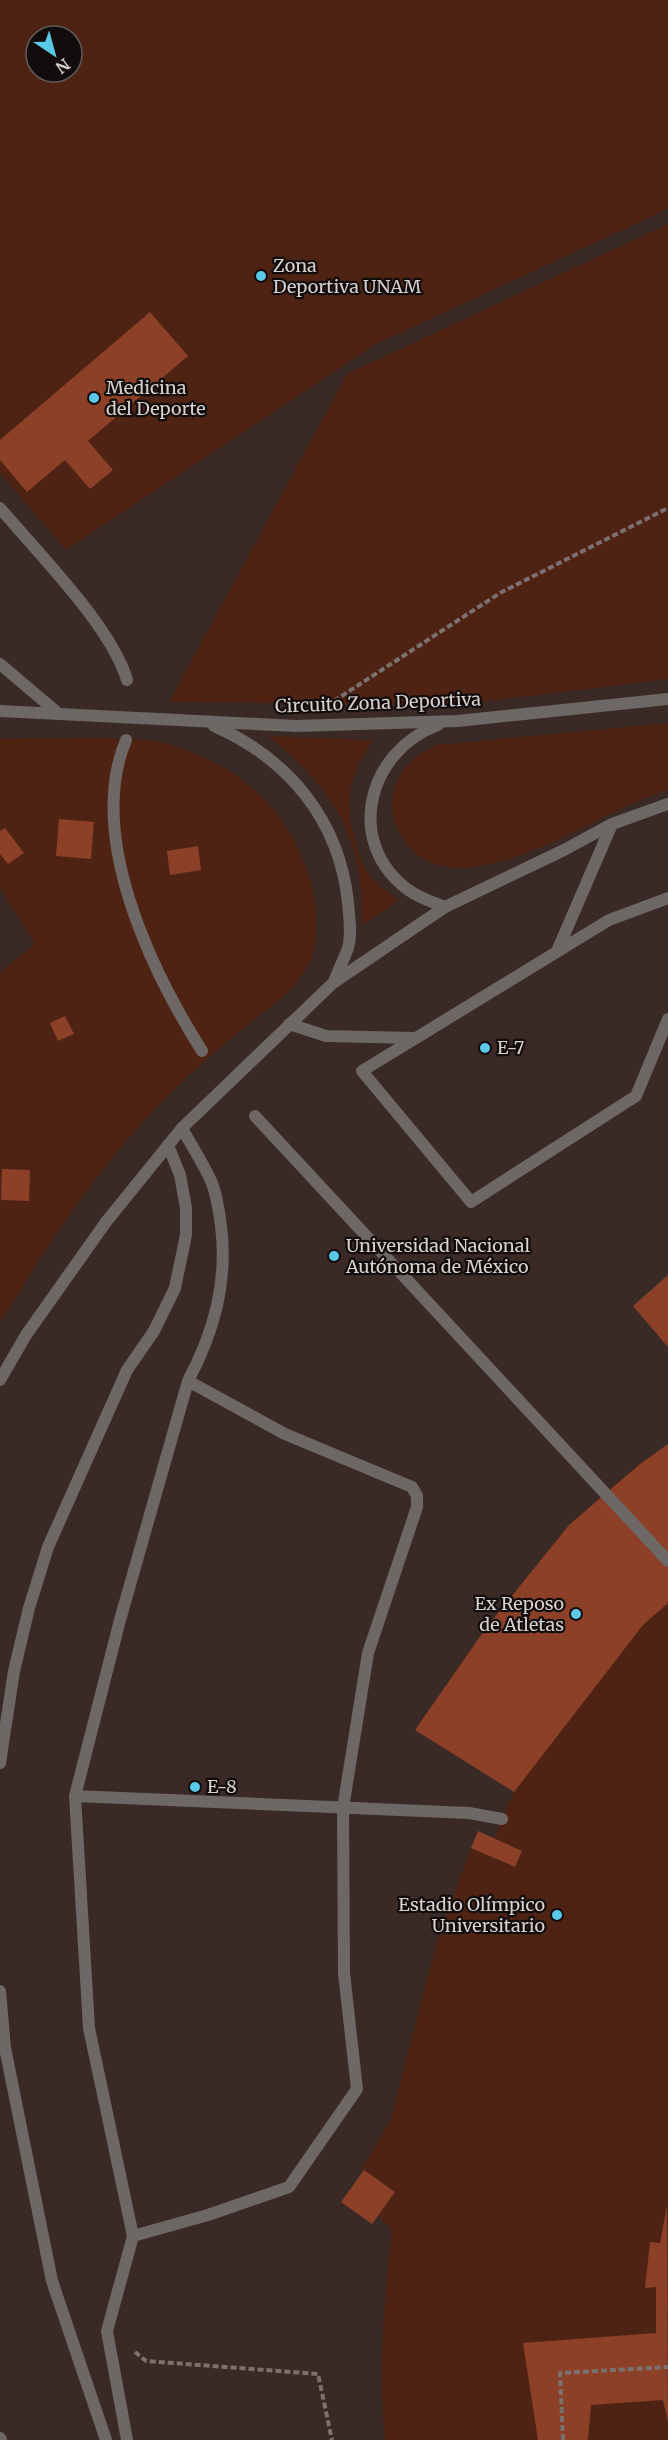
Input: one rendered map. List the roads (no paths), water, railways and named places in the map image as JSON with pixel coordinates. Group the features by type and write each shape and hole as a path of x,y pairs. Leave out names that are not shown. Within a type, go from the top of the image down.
{"street":[{"path":"0,508 99,628 117,655 127,680"},
{"path":"0,664 59,714"},
{"name":"Circuito Zona Deportiva","path":"0,711 296,726 457,721 668,699"},
{"path":"445,907 425,900 408,890 381,858 374,839 371,818 372,798 378,778 401,745 418,733 437,725 457,721"},
{"path":"207,723 237,736 265,754 290,776 311,801 328,829 339,857 346,886 349,916 348,946 333,983"},
{"path":"126,740 120,755 115,788 114,820 122,874 158,973 176,1010 202,1051"},
{"path":"0,1380 26,1335 106,1222 182,1128 198,1110 333,983 445,907 564,850 612,824 668,804"},
{"path":"558,949 612,824"},
{"path":"668,898 609,920 558,949 362,1071 471,1202 636,1096 668,1018"},
{"path":"289,1024 326,1036 414,1038"},
{"path":"255,1116 668,1561"},
{"path":"127,2440 106,2331 133,2236 89,2028 75,1796 120,1620 188,1381 205,1346 220,1299 223,1240 219,1211 212,1182 182,1128"},
{"path":"0,1763 14,1671 29,1608 48,1547 127,1370 158,1324 176,1288 186,1235 186,1208 180,1174 168,1145"},
{"path":"133,2236 208,2215 289,2187 357,2089 344,1973 343,1808 368,1653 417,1507 417,1496 412,1487 285,1434 188,1381"},
{"path":"75,1796 469,1814 502,1819"},
{"path":"0,1991 5,2048 52,2281 106,2440"}],"place":[{"name":"Zona Deportiva UNAM","path":"261,276"},
{"name":"Medicina del Deporte","path":"94,398"},
{"name":"E-7","path":"485,1048"},
{"name":"Universidad Nacional Autónoma de México","path":"334,1256"},
{"name":"Ex Reposo de Atletas","path":"576,1614"},
{"name":"E-8","path":"195,1787"},
{"name":"Estadio Olímpico Universitario","path":"557,1915"}]}
